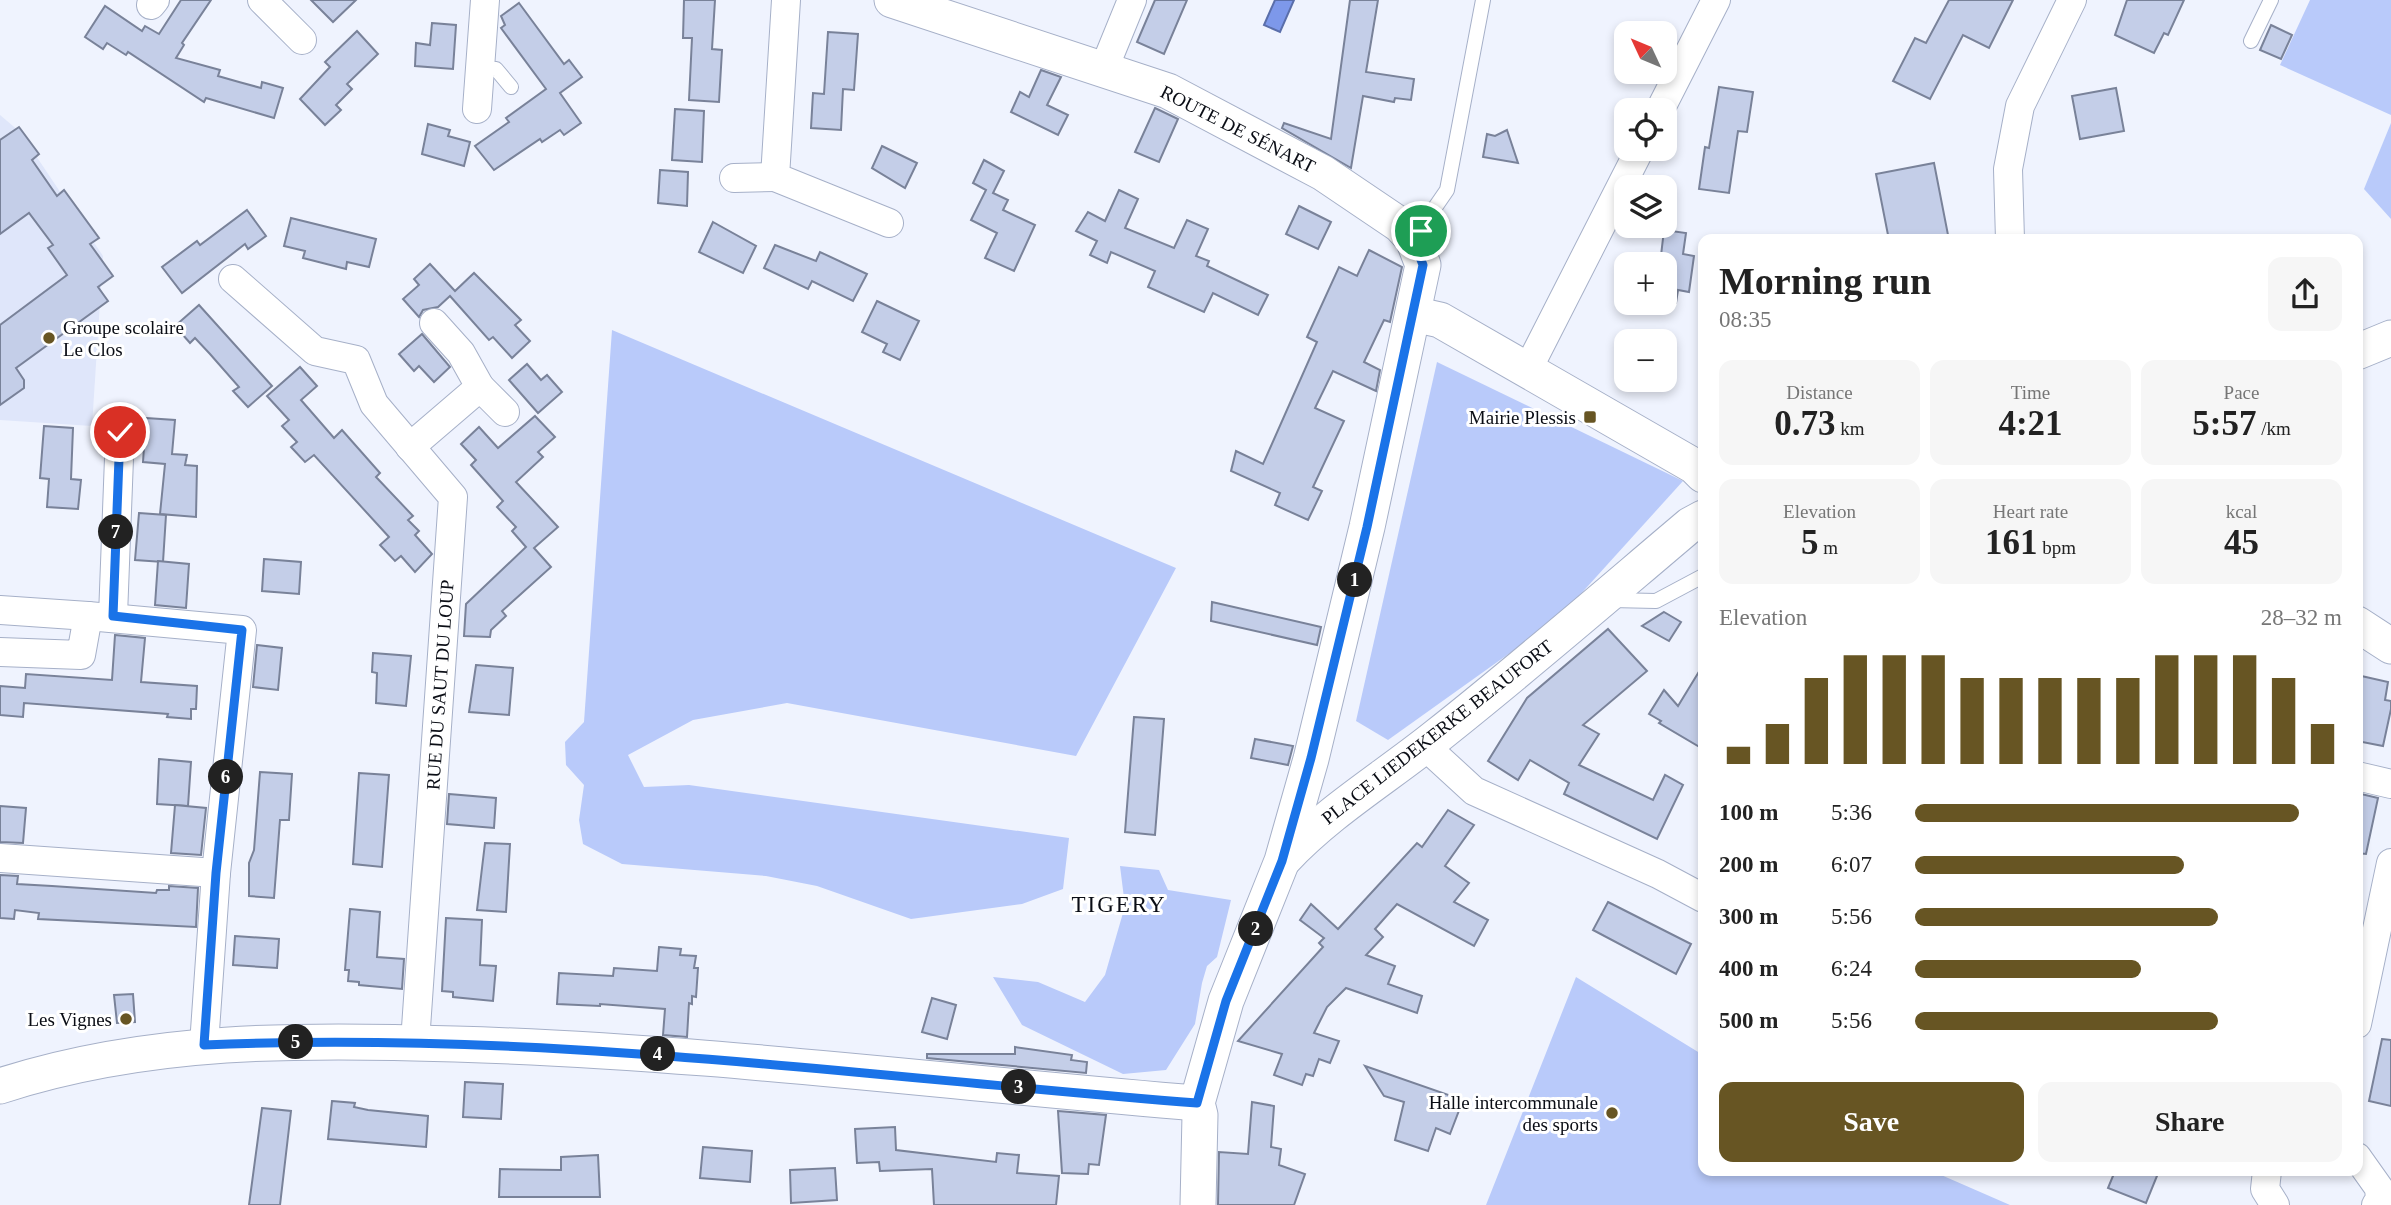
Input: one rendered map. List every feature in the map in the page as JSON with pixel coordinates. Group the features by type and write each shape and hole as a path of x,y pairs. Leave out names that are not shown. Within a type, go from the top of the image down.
{"street":[{"path":"262,0 302,40"},
{"path":"477,109 485,0"},
{"path":"775,177 786,0"},
{"name":"ROUTE DE SÉNART","path":"892,0 1103,72 1168,91 1323,173 1400,225 1413,239"},
{"path":"1103,72 1132,0"},
{"path":"1666,98 1716,0"},
{"path":"2010,234 2008,169 2020,106 2072,0"},
{"path":"1528,369 1634,161"},
{"path":"734,178 775,177 889,223"},
{"path":"1413,239 1423,265 1413,314 1440,320 1698,470"},
{"name":"RUE DU SAUT DU LOUP","path":"233,279 316,351 356,360 374,404 453,497 415,1042"},
{"name":"PLACE LIEDEKERKE BEAUFORT","path":"1282,861 1311,758 1353,587 1413,314"},
{"path":"434,323 461,353 480,387 505,412"},
{"path":"2363,350 2391,338"},
{"path":"410,447 480,387"},
{"path":"0,652 81,655 100,616 120,432"},
{"name":"PLACE LIEDEKERKE BEAUFORT","path":"1282,861 1312,829 1425,746 1698,521"},
{"path":"0,610 100,616 242,630 216,873 204,1045"},
{"path":"2363,628 2391,646"},
{"path":"1425,746 1474,792 1658,874 1698,895"},
{"path":"2363,777 2391,783"},
{"path":"0,858 216,873"},
{"path":"1198,1205 1200,1115 1197,1103 1226,1001 1282,861"},
{"path":"2363,998 2391,863"},
{"path":"0,1086 48,1070 204,1045 415,1042 612,1050 1197,1103"},
{"path":"2363,1165 2379,1188 2383,1201"},
{"path":"2262,1176 2265,1189 2275,1205"}],"lane":[{"path":"1413,239 1447,190 1483,0"},
{"path":"2251,41 2271,0"},
{"path":"480,68 496,69 512,87"},
{"path":"1602,600 1656,601 1698,579"}],"shaded area":[{"path":"2310,0 2391,0 2391,115 2280,65"},
{"name":"Groupe scolaire Le Clos","path":"0,115 20,132 103,256 92,426 0,420"},
{"path":"2391,123 2391,219 2364,189"},
{"path":"612,330 1176,568 1076,756 787,703 693,720 628,755 644,787 689,785 1069,838 1063,889 1022,904 911,919 817,886 766,876 622,864 583,844 579,820 584,785 566,765 565,742 584,722"},
{"path":"1437,362 1683,481 1559,618 1388,740 1356,721"},
{"path":"1120,866 1159,870 1168,890 1231,900 1217,957 1207,966 1202,983 1195,1024 1166,1070 1123,1074 1022,1025 993,977 1038,982 1085,1002 1105,975 1125,906"},
{"name":"Halle intercommunale des sports","path":"1576,977 1698,1052 1698,1176 1943,1176 2010,1205 1486,1205"}],"water":[{"path":"1275,0 1294,0 1280,32 1264,25"}],"building":[{"path":"181,0 211,0 182,43 184,45 176,58 220,70 218,76 239,82 261,88 262,82 283,88 274,118 206,98 204,102 128,52 126,55 107,43 103,49 85,37 105,6 142,31 145,26 159,34"},
{"path":"311,0 356,0 333,22"},
{"path":"684,0 715,0 712,49 722,50 719,102 689,100 692,38 683,38"},
{"path":"1155,0 1187,0 1164,54 1137,42"},
{"path":"1350,0 1378,0 1366,72 1414,79 1411,100 1395,98 1394,102 1363,96 1351,168 1282,128 1284,123 1331,139"},
{"path":"1949,0 2013,0 1989,48 1963,35 1930,99 1893,81 1915,38 1926,43"},
{"path":"2127,0 2184,0 2168,35 2164,33 2154,53 2115,35"},
{"path":"519,3 564,64 569,60 582,77 560,93 581,123 564,135 560,130 542,142 540,139 494,170 475,146 509,122 506,118 546,89 501,28 505,25 501,16"},
{"path":"432,23 456,25 453,69 415,66 416,43 430,45"},
{"path":"2271,25 2292,35 2281,59 2260,50"},
{"path":"357,31 378,54 347,84 352,89 336,105 341,110 325,125 300,99 330,67 325,62"},
{"path":"828,32 858,34 854,90 843,89 841,130 811,128 813,93 824,94"},
{"path":"1041,70 1061,77 1047,105 1068,115 1058,135 1011,112 1020,92 1029,97"},
{"path":"1719,87 1753,92 1747,132 1738,131 1729,193 1699,189 1705,147 1709,148"},
{"path":"2116,88 2124,131 2080,139 2072,96"},
{"path":"1155,108 1178,119 1159,162 1135,152"},
{"path":"675,109 704,111 702,162 672,160"},
{"path":"428,124 450,130 448,136 470,142 464,166 422,154"},
{"path":"19,127 39,154 32,160 57,196 64,190 99,238 90,244 113,276 98,287 108,301 16,368 24,380 24,388 0,405 0,325 67,275 48,248 53,245 29,213 0,234 0,140"},
{"path":"1507,130 1518,163 1483,157 1487,134 1495,136"},
{"path":"882,146 917,163 905,188 872,168"},
{"path":"984,160 1004,171 993,193 1008,200 1003,210 1035,225 1014,271 985,258 997,233 971,220 986,190 973,183"},
{"path":"1934,163 1948,234 1888,234 1876,174"},
{"path":"660,170 688,172 687,206 658,203"},
{"path":"1119,190 1138,199 1125,228 1174,248 1187,220 1208,229 1196,256 1209,261 1207,266 1268,295 1258,315 1213,293 1204,312 1148,287 1155,271 1111,252 1107,263 1090,255 1097,241 1076,231 1088,212 1105,221"},
{"path":"1299,206 1331,222 1318,249 1286,234"},
{"path":"247,210 266,236 248,249 245,244 182,293 162,267 197,241 200,245"},
{"path":"291,218 376,239 369,267 347,262 346,269 303,258 305,251 284,246"},
{"path":"713,222 756,246 743,273 699,252"},
{"path":"1677,232 1686,233 1683,254 1694,256 1689,292 1678,290 1677,296 1677,252 1661,252 1663,238 1677,238"},
{"path":"775,245 816,261 820,252 867,274 853,301 812,281 808,289 764,268"},
{"path":"1369,250 1402,267 1390,322 1384,320 1364,362 1380,370 1376,391 1333,371 1315,408 1344,421 1313,487 1322,491 1308,520 1275,505 1280,493 1231,471 1236,451 1263,464 1317,342 1307,337 1339,267 1357,276"},
{"path":"430,264 455,291 474,273 521,320 515,325 530,341 512,358 493,337 489,340 450,296 438,307 423,310 419,317 403,299 419,285 414,279"},
{"path":"877,301 919,321 900,360 883,352 887,344 862,332"},
{"path":"199,305 272,386 248,407 233,391 239,387 210,354 195,338 190,343 175,326"},
{"path":"422,334 450,367 434,382 419,366 414,371 399,354"},
{"path":"527,364 541,380 547,375 562,392 538,413 509,380"},
{"path":"300,367 317,386 301,400 334,438 342,430 380,473 376,477 413,516 408,520 419,531 415,535 432,554 415,572 401,556 395,561 380,545 389,537 314,455 305,462 291,447 297,442 282,426 289,420 267,396"},
{"path":"535,416 555,437 538,452 543,457 516,482 558,527 534,548 551,567 502,611 506,616 491,630 490,637 464,636 466,604 526,547 512,531 516,527 497,507 503,501 471,465 476,460 461,444 479,427 498,448"},
{"path":"146,418 175,420 172,454 187,455 185,465 197,466 196,517 160,514 165,464 143,462"},
{"path":"44,426 73,428 71,479 81,480 78,509 47,507 49,479 40,478"},
{"path":"139,513 166,515 163,562 135,560"},
{"path":"264,559 301,562 299,594 262,591"},
{"path":"158,561 189,564 186,608 155,605"},
{"path":"1212,602 1321,627 1317,645 1211,621"},
{"path":"1664,612 1681,622 1669,641 1642,626"},
{"path":"1608,629 1647,671 1583,725 1599,734 1579,765 1653,800 1665,775 1683,785 1657,839 1564,794 1569,783 1530,760 1518,780 1488,761 1527,698"},
{"path":"115,635 145,638 141,682 197,686 196,709 191,709 191,719 167,717 168,714 24,703 23,717 0,715 0,686 25,688 26,674 112,680"},
{"path":"257,645 282,648 278,690 253,687"},
{"path":"373,653 411,656 406,706 376,703 377,673 372,672"},
{"path":"476,665 513,668 509,715 469,712"},
{"path":"1698,673 1698,746 1649,714 1664,690 1678,706"},
{"path":"2363,676 2388,682 2385,700 2391,701 2391,709 2383,746 2363,742"},
{"path":"1134,717 1164,719 1155,835 1125,832"},
{"path":"1255,739 1293,746 1288,765 1251,758"},
{"path":"159,759 191,762 188,806 157,804"},
{"path":"260,772 292,774 289,820 280,820 274,898 249,896 249,863 254,850"},
{"path":"359,773 389,775 382,867 353,864"},
{"path":"449,794 496,798 494,828 447,824"},
{"path":"2363,794 2378,798 2366,854 2363,854"},
{"path":"175,805 206,808 201,855 171,853"},
{"path":"0,806 26,808 23,843 0,842"},
{"path":"1448,810 1474,825 1445,866 1469,883 1454,902 1488,920 1474,946 1397,904 1375,929 1383,937 1366,955 1395,966 1388,984 1422,996 1417,1013 1346,988 1327,1007 1314,1033 1339,1041 1330,1063 1319,1059 1313,1076 1306,1074 1302,1085 1274,1075 1282,1054 1238,1041 1323,947 1319,943 1324,938 1300,920 1311,904 1338,929 1417,843 1422,847"},
{"path":"485,843 510,844 506,912 477,910"},
{"path":"0,875 18,876 17,884 156,893 157,890 169,890 169,886 198,888 196,927 38,919 39,913 15,910 14,919 0,918"},
{"path":"1608,902 1691,944 1676,974 1593,930"},
{"path":"350,909 380,912 377,957 404,959 402,989 359,985 359,982 348,981 349,970 345,970"},
{"path":"446,918 482,920 480,965 496,966 493,1001 453,997 453,992 442,991"},
{"path":"235,936 279,939 277,968 233,965"},
{"path":"659,947 681,949 680,955 696,956 696,997 692,996 692,1004 689,1003 687,1037 663,1035 665,1009 557,1004 559,973 613,976 614,968 657,971"},
{"path":"133,994 135,1022 117,1023 114,995"},
{"path":"932,998 956,1005 947,1039 922,1032"},
{"path":"2382,1039 2391,1040 2391,1106 2369,1101"},
{"path":"1015,1047 1072,1055 1071,1060 1087,1062 1086,1073 927,1058 927,1054 1015,1054"},
{"path":"1365,1066 1463,1100 1450,1134 1436,1128 1428,1151 1395,1140 1404,1102 1384,1096"},
{"path":"465,1082 503,1084 501,1119 463,1117"},
{"path":"332,1101 355,1103 354,1107 368,1110 428,1116 426,1147 328,1139"},
{"path":"1252,1102 1274,1106 1271,1147 1281,1149 1279,1165 1305,1174 1294,1205 1218,1205 1219,1152 1248,1154"},
{"path":"262,1108 291,1111 280,1205 249,1205"},
{"path":"1058,1111 1106,1115 1099,1165 1089,1164 1088,1174 1062,1173"},
{"path":"895,1127 896,1150 996,1162 997,1153 1019,1155 1017,1173 1059,1176 1056,1205 934,1205 932,1169 880,1171 879,1162 857,1163 855,1129"},
{"path":"703,1147 752,1151 750,1182 700,1178"},
{"path":"598,1155 600,1197 499,1197 500,1169 561,1170 561,1157"},
{"path":"835,1168 837,1200 791,1203 790,1170"},
{"path":"2113,1176 2157,1176 2146,1203 2108,1188"}],"place":[{"name":"Groupe scolaire Le Clos","path":"49,338"},
{"name":"Mairie Plessis","path":"1590,417"},
{"name":"Les Vignes","path":"126,1019"},
{"name":"Halle intercommunale des sports","path":"1612,1113"}],"district":[{"name":"TIGERY","path":"1119,904"}],"route":[{"path":"120,432 113,616 242,630 216,873 204,1045 401,1042 612,1050 1197,1103 1226,1001 1282,861 1311,758 1367,527 1413,314 1423,265 1413,239 1421,231"}]}
